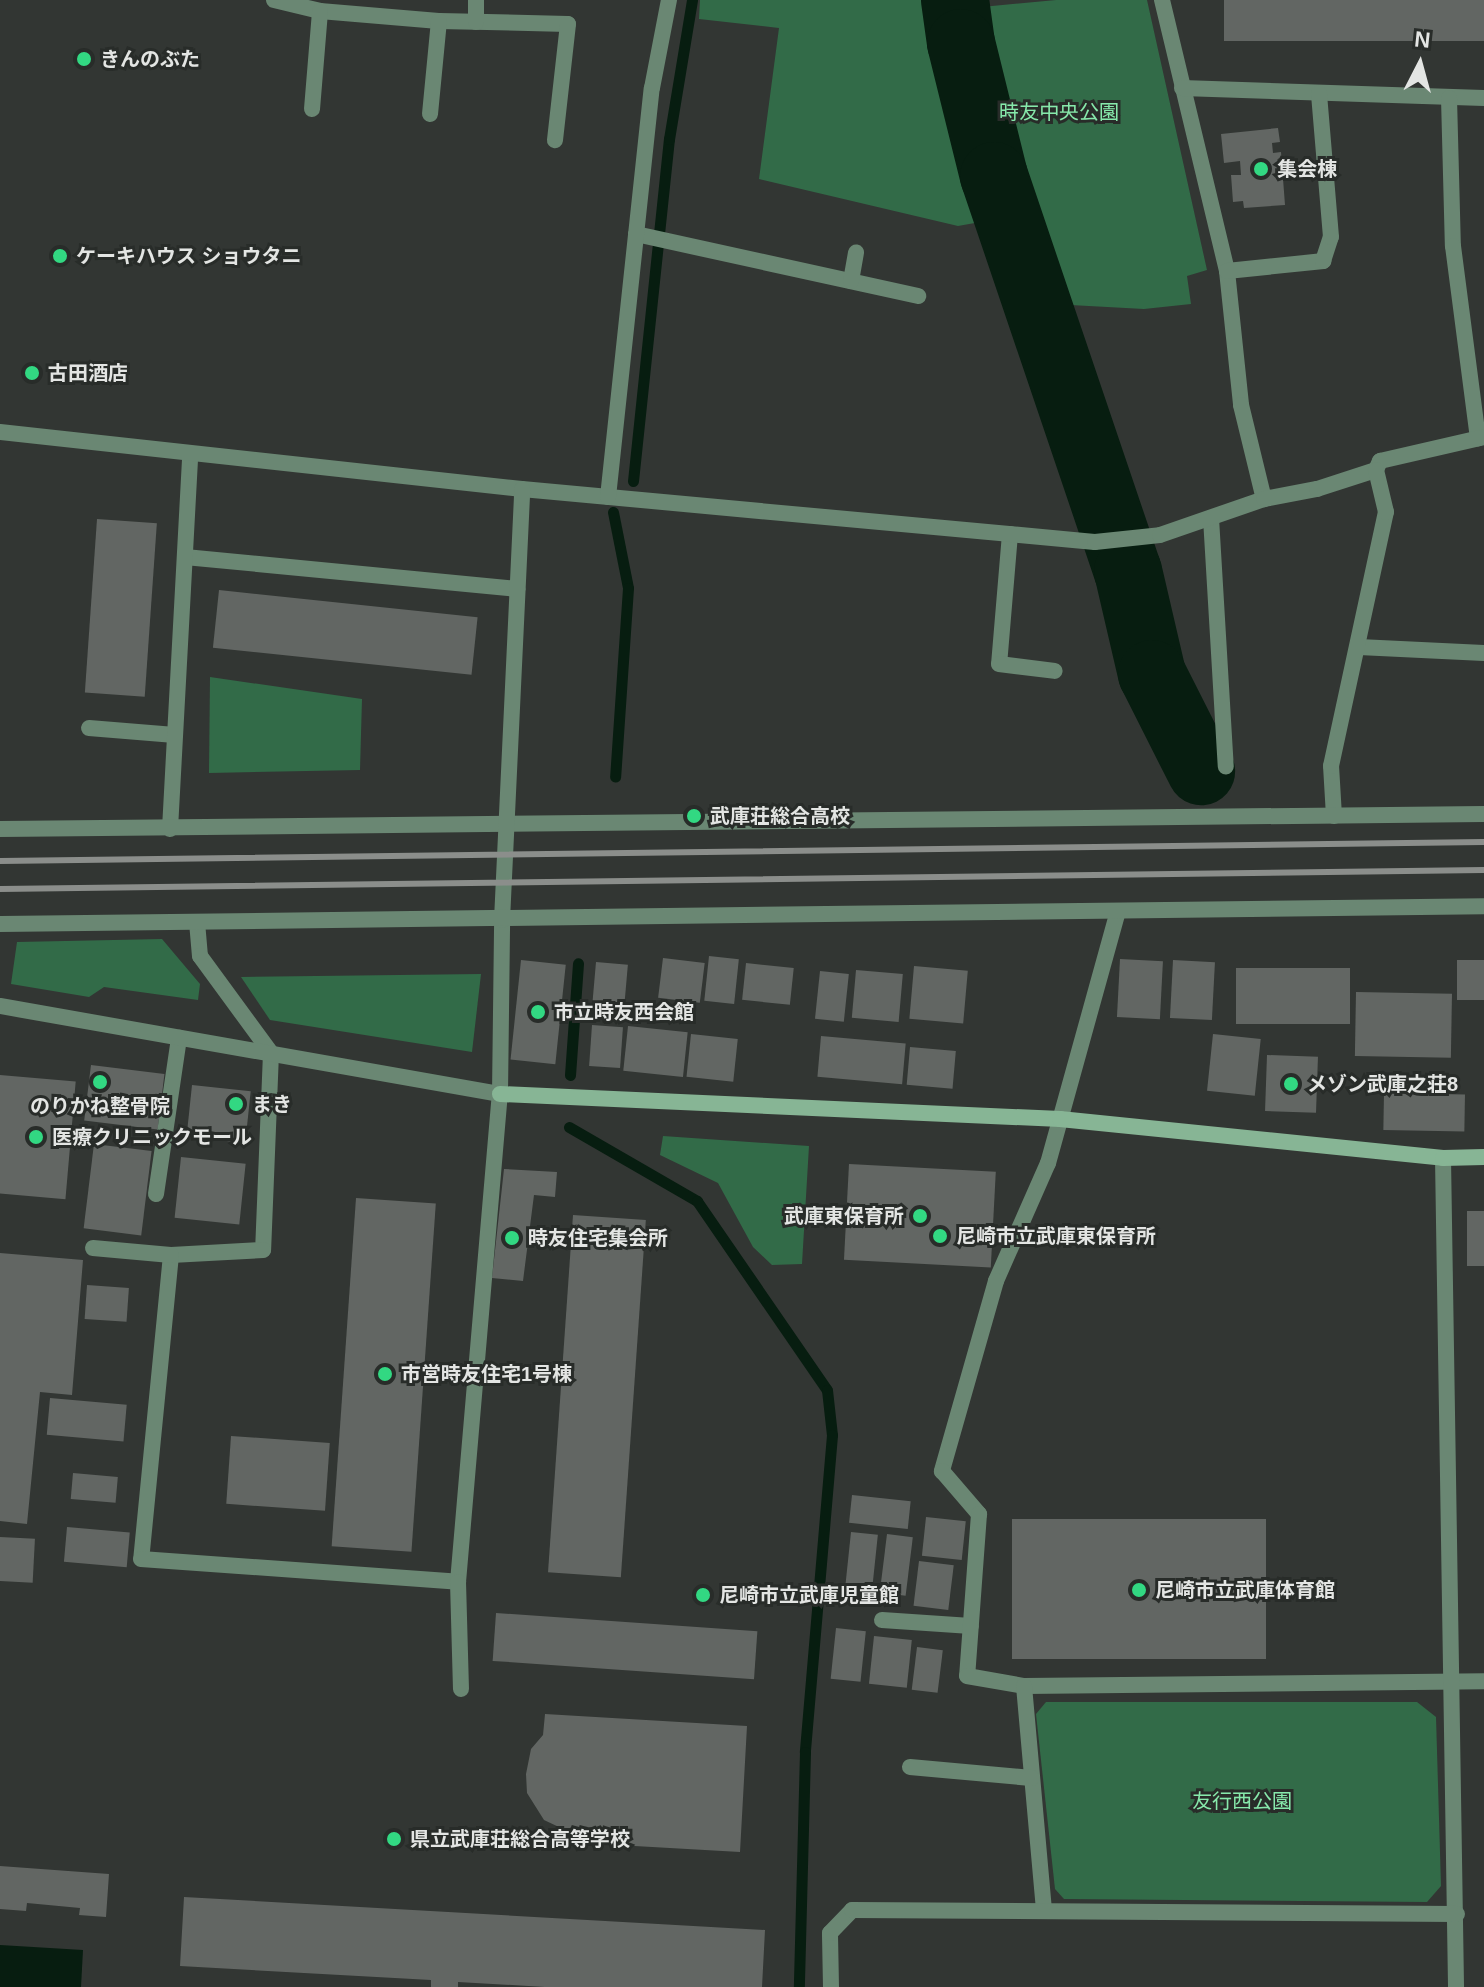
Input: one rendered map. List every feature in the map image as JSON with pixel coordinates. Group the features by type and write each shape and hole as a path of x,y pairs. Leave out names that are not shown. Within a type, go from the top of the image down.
{"street":[{"path":"274,0 320,11 439,21 568,24 555,140"},
{"path":"476,0 476,22"},
{"path":"608,497 652,88 669,0"},
{"path":"1162,0 1227,271 1241,405 1264,499"},
{"path":"312,109 320,11"},
{"path":"430,114 439,21"},
{"path":"1182,88 1484,98"},
{"path":"1227,271 1323,261 1331,237 1319,93"},
{"path":"1334,816 1331,766 1386,512 1376,470 1380,461 1481,438 1453,246 1449,98"},
{"path":"636,234 918,296"},
{"path":"851,281 856,252"},
{"path":"0,432 522,489 1095,542 1160,535 1264,499 1317,489 1376,470"},
{"path":"170,829 190,455"},
{"path":"461,1689 458,1582 500,1094 504,827 522,489"},
{"path":"1211,518 1226,767"},
{"path":"1010,534 999,664 1055,671"},
{"path":"185,557 517,589"},
{"path":"1359,647 1484,653"},
{"path":"89,728 175,735"},
{"path":"0,829 504,827 1484,814"},
{"path":"0,924 1484,906"},
{"path":"1118,911 1048,1163 996,1281 942,1471 979,1514 967,1676 1024,1686 1484,1681"},
{"path":"93,1248 171,1255 263,1250 271,1053 200,956 197,922"},
{"path":"0,1006 500,1094 1060,1119 1443,1158 1484,1157"},
{"path":"156,1194 179,1038"},
{"path":"1443,1158 1454,1680 1456,1987"},
{"path":"171,1255 141,1559 458,1582"},
{"path":"882,1620 971,1626"},
{"path":"1024,1686 1044,1909"},
{"path":"910,1767 1032,1778"},
{"path":"831,1987 830,1933 852,1910 1457,1914"}],"green space":[{"name":"時友中央公園","path":"700,0 938,0 940,11 1056,0 1147,0 1207,270 1187,276 1191,304 1144,309 1052,304 1020,215 958,226 759,179 779,28 699,19"},
{"path":"210,677 362,699 360,770 209,773"},
{"path":"162,939 200,984 198,1000 104,987 89,997 11,984 17,942"},
{"path":"481,974 472,1052 270,1020 241,977"},
{"path":"663,1136 809,1146 802,1264 772,1265 753,1247 718,1183 660,1155"},
{"name":"友行西公園","path":"1046,1702 1417,1702 1436,1717 1441,1886 1427,1902 1064,1899 1055,1889 1036,1714"}],"shaded area":[{"path":"0,1945 83,1950 81,1987 0,1987"}],"building":[{"path":"1224,0 1484,0 1484,41 1224,41"},
{"name":"集会棟","path":"1278,128 1280,142 1272,143 1273,153 1281,152 1285,205 1244,208 1243,201 1233,202 1231,175 1241,175 1240,161 1224,163 1221,134"},
{"path":"97,519 157,523 145,697 85,693"},
{"path":"219,590 478,617 472,675 213,648"},
{"path":"709,956 739,959 734,1004 704,1001"},
{"path":"663,958 705,963 700,1003 658,998"},
{"path":"1120,959 1163,961 1160,1019 1117,1017"},
{"name":"市立時友西会館","path":"521,960 566,965 555,1064 511,1059"},
{"path":"1173,960 1215,962 1212,1020 1170,1018"},
{"path":"1457,960 1484,960 1484,1000 1457,1000"},
{"path":"596,962 628,965 624,1015 592,1012"},
{"path":"746,963 794,968 790,1005 742,1000"},
{"path":"914,966 968,971 963,1024 909,1019"},
{"path":"1236,968 1350,968 1350,1024 1236,1024"},
{"path":"856,970 903,974 899,1022 852,1018"},
{"path":"820,971 849,974 844,1022 815,1019"},
{"path":"1356,992 1452,994 1451,1058 1355,1056"},
{"path":"592,1025 623,1027 620,1068 589,1066"},
{"path":"628,1026 688,1032 683,1077 623,1071"},
{"path":"691,1034 738,1039 733,1082 687,1077"},
{"path":"1213,1034 1261,1039 1255,1096 1207,1091"},
{"path":"821,1036 906,1043 902,1084 817,1077"},
{"path":"910,1047 956,1051 953,1089 907,1085"},
{"name":"メゾン武庫之荘8","path":"1267,1055 1318,1057 1316,1113 1265,1111"},
{"path":"91,1065 164,1074 158,1130 84,1121"},
{"name":"医療クリニックモール","path":"0,1075 76,1082 65,1199 0,1193"},
{"path":"192,1085 251,1091 245,1143 187,1137"},
{"path":"1384,1093 1465,1094 1464,1131 1383,1130"},
{"path":"94,1144 152,1151 141,1235 84,1228"},
{"path":"181,1157 246,1164 239,1224 175,1218"},
{"name":"武庫東保育所","path":"849,1164 996,1172 991,1268 844,1260"},
{"name":"時友住宅集会所","path":"504,1169 557,1172 555,1197 534,1195 523,1281 492,1278"},
{"name":"市営時友住宅1号棟","path":"356,1198 436,1204 411,1552 332,1546"},
{"path":"1467,1211 1484,1211 1484,1266 1467,1266"},
{"path":"573,1215 646,1220 621,1577 548,1572"},
{"path":"0,1253 83,1260 72,1395 40,1392 27,1524 0,1521"},
{"path":"87,1285 129,1288 127,1322 85,1319"},
{"path":"50,1398 127,1405 123,1442 47,1435"},
{"path":"231,1436 330,1443 325,1511 226,1504"},
{"path":"73,1473 118,1477 116,1503 71,1499"},
{"path":"852,1495 911,1501 908,1529 849,1523"},
{"path":"926,1517 966,1521 962,1560 922,1556"},
{"name":"尼崎市立武庫体育館","path":"1012,1519 1266,1519 1266,1659 1012,1659"},
{"path":"67,1527 130,1532 127,1567 64,1562"},
{"path":"851,1532 878,1535 871,1601 844,1599"},
{"path":"887,1534 913,1537 906,1596 880,1593"},
{"path":"0,1537 35,1539 33,1583 0,1581"},
{"path":"919,1561 954,1565 948,1610 914,1606"},
{"path":"496,1613 757,1631 754,1679 493,1661"},
{"path":"836,1628 866,1631 861,1682 831,1679"},
{"path":"874,1636 912,1640 907,1688 869,1684"},
{"path":"917,1647 943,1650 938,1693 912,1690"},
{"path":"545,1714 747,1726 740,1852 617,1845 617,1838 578,1836 544,1820 527,1793 526,1774 531,1749 543,1735"},
{"path":"0,1866 109,1874 106,1917 79,1915 80,1908 27,1903 26,1911 0,1909"},
{"path":"184,1897 765,1930 762,1987 545,1987 458,1982 458,1987 431,1987 431,1980 180,1966"}],"waterway":[{"path":"633,481 669,139 692,0"},
{"path":"955,0 961,43 994,176 1128,571 1152,674 1201,771"},
{"path":"613,512 628,588 615,777"},
{"path":"570,1075 578,963"},
{"path":"569,1127 697,1201 827,1390 832,1435 805,1752 799,1987"}],"railway":[{"path":"0,861 1484,842"},
{"path":"0,889 1484,870"}],"place":[{"name":"きんのぶた","path":"84,59"},
{"name":"集会棟","path":"1261,169"},
{"name":"ケーキハウス ショウタニ","path":"60,256"},
{"name":"古田酒店","path":"32,373"},
{"name":"武庫荘総合高校","path":"694,816"},
{"name":"市立時友西会館","path":"538,1012"},
{"name":"のりかね整骨院","path":"100,1082"},
{"name":"メゾン武庫之荘8","path":"1291,1084"},
{"name":"まき","path":"236,1104"},
{"name":"医療クリニックモール","path":"36,1137"},
{"name":"武庫東保育所","path":"920,1216"},
{"name":"尼崎市立武庫東保育所","path":"940,1236"},
{"name":"時友住宅集会所","path":"512,1238"},
{"name":"市営時友住宅1号棟","path":"385,1374"},
{"name":"尼崎市立武庫体育館","path":"1139,1590"},
{"name":"尼崎市立武庫児童館","path":"703,1595"},
{"name":"県立武庫荘総合高等学校","path":"394,1839"}]}
